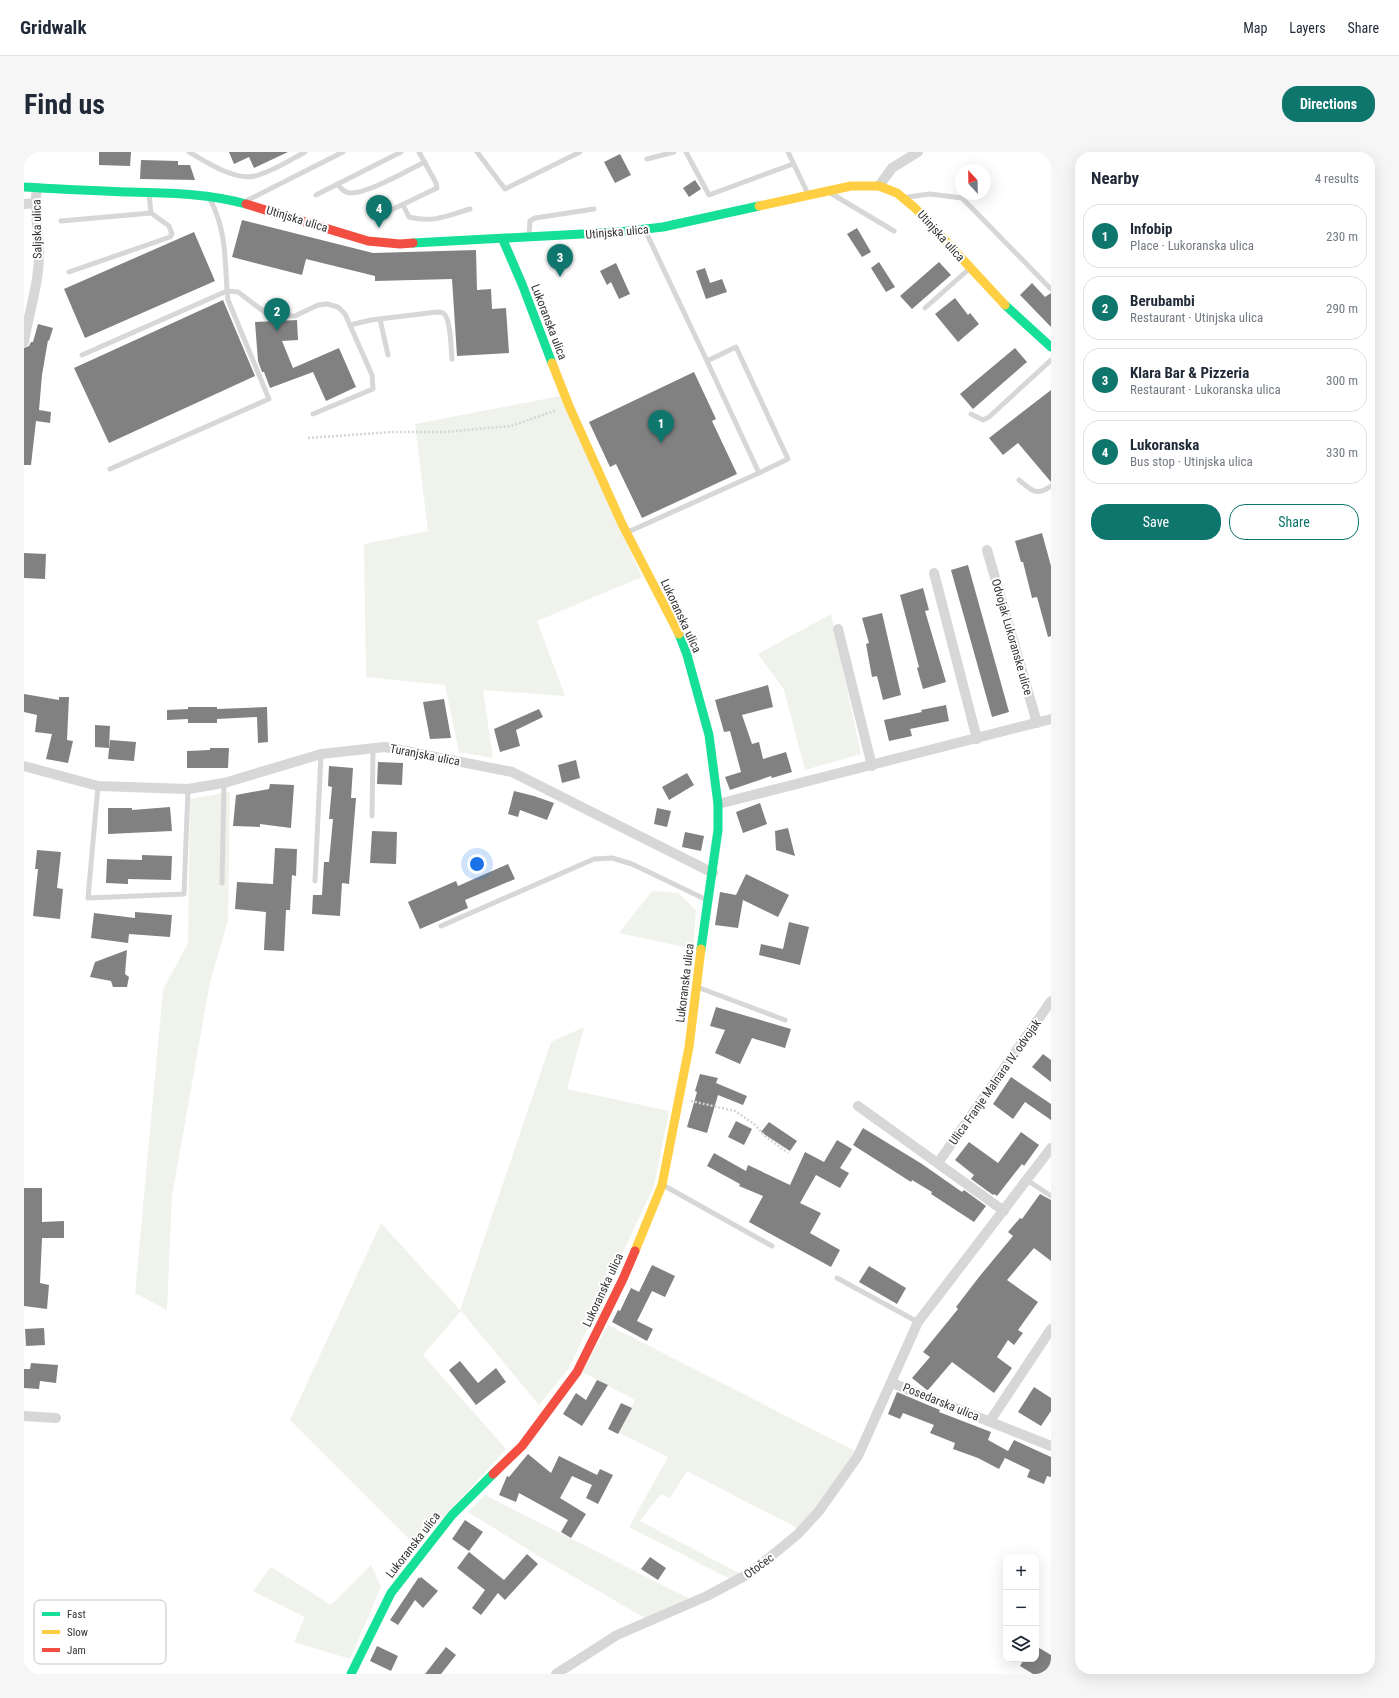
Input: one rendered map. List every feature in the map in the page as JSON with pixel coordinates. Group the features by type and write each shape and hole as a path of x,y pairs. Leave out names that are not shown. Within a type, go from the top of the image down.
{"street":[{"path":"879,186 892,168 918,152"},
{"name":"Utinjska ulica","path":"24,187 189,194 209,197 244,203 356,237 400,244 503,240 644,229 707,218 808,194 851,186 879,186 897,193 915,208 1000,300 1051,347"},
{"name":"Saljska ulica","path":"24,342 36,284 39,250 35,203 37,188"},
{"path":"24,204 35,203"},
{"name":"Lukoranska ulica","path":"351,1674 391,1594 452,1515 522,1446 577,1372 623,1279 662,1185 690,1047 696,987 718,830 718,804 709,735 687,655 677,629 627,532 569,406 522,284 503,240"},
{"name":"Odvojak Lukoranske ulice","path":"988,550 1037,723"},
{"path":"934,573 977,739"},
{"path":"838,629 872,766"},
{"path":"718,804 872,766 1051,719"},
{"name":"Turanjska ulica","path":"24,766 98,786 188,790 224,783 321,754 384,747 512,772 713,873"},
{"name":"Ulica Franje Malnara IV. odvojak","path":"938,1163 1051,1001"},
{"path":"858,1106 1004,1211"},
{"path":"892,1383 918,1322 1051,1148"},
{"name":"Posedarska ulica","path":"990,1421 1051,1329"},
{"name":"Posedarska ulica","path":"892,1383 1051,1446"},
{"name":"Otočec","path":"556,1674 617,1635 707,1596 733,1583 752,1572 774,1555 798,1534 820,1511 839,1485 858,1456 892,1383"},
{"path":"24,1416 56,1418"}],"lane":[{"path":"189,152 233,175 247,177 263,173 306,152"},
{"path":"244,203 343,152"},
{"path":"316,195 401,152"},
{"path":"385,213 437,188 436,183 419,152"},
{"path":"477,152 505,189 580,152"},
{"path":"647,159 674,152"},
{"path":"686,152 709,195 793,164"},
{"path":"788,152 808,194"},
{"path":"337,184 345,192 353,193 370,188 425,162"},
{"path":"826,191 894,231"},
{"path":"149,193 151,213"},
{"path":"903,198 930,194 962,198 1051,289"},
{"path":"110,469 269,399 228,300 226,291 224,235 209,197"},
{"path":"403,205 409,217 422,220 435,219 470,209"},
{"path":"529,238 530,221 535,218 594,209"},
{"path":"61,221 151,213 169,226 172,234 69,272"},
{"path":"644,229 759,473"},
{"path":"925,308 971,268"},
{"path":"82,355 226,291 238,292 270,316 295,316 318,305 327,304 338,307 345,314 372,375 373,389 313,414"},
{"path":"350,324 380,318 437,312 443,313 446,316 448,323 452,358"},
{"path":"380,318 388,355"},
{"path":"627,532 788,459 736,347 707,361"},
{"path":"971,414 983,420 989,417 1051,360"},
{"path":"1019,480 1032,491 1038,492 1051,486"},
{"path":"372,816 373,749"},
{"path":"315,881 321,754"},
{"path":"222,882 224,783"},
{"path":"98,786 88,898 184,894 188,790"},
{"path":"441,926 594,859 612,858 632,864 709,900"},
{"path":"696,987 785,1020"},
{"path":"1027,1180 1051,1196"},
{"path":"662,1185 772,1246"},
{"path":"837,1278 918,1322"}],"path":[{"path":"308,438 392,432 445,432 510,426 569,406"},
{"path":"679,1098 735,1111 754,1124 765,1136 788,1153"}],"shaded area":[{"path":"560,396 642,577 537,621 565,696 483,690 493,758 459,752 445,685 366,677 364,544 428,531 415,424"},
{"path":"831,614 861,754 805,770 784,690 758,654"},
{"path":"230,792 228,920 210,982 172,1196 167,1310 135,1293 163,990 188,943 190,799"},
{"path":"652,891 678,893 696,910 693,949 619,933"},
{"path":"584,1027 567,1089 669,1111 654,1186 569,1368 539,1405 461,1311 423,1355 506,1449 417,1547 290,1420 381,1223 460,1310 551,1042"},
{"path":"608,1325 857,1452 825,1498 797,1528 687,1471 670,1498 661,1494 640,1521 741,1574 732,1580 629,1527 668,1457 619,1433 635,1400 582,1372"},
{"path":"485,1495 690,1599 645,1618 550,1563 468,1512"},
{"path":"371,1565 381,1587 350,1659 294,1642 305,1617 253,1591 271,1567 331,1605"}],"building":[{"path":"99,152 131,152 130,166 99,165"},
{"path":"229,152 288,152 254,168 249,157 234,164"},
{"path":"620,154 631,175 615,183 604,162"},
{"path":"141,160 178,161 178,165 190,165 195,180 140,179"},
{"path":"695,180 701,189 689,197 683,188"},
{"path":"242,220 373,253 476,250 477,290 491,289 492,309 506,308 509,353 457,356 452,279 375,281 375,276 306,259 302,275 232,257"},
{"path":"857,228 871,252 862,257 847,234"},
{"path":"194,232 215,281 85,338 64,289"},
{"path":"879,262 895,287 886,292 871,268"},
{"path":"939,262 951,275 912,309 900,296"},
{"path":"616,263 630,294 619,299 611,282 607,285 600,271"},
{"path":"705,268 710,283 722,279 727,292 706,299 696,271"},
{"path":"1032,283 1045,297 1051,293 1051,327 1020,295"},
{"path":"955,298 968,315 970,313 979,324 958,342 935,314"},
{"path":"223,300 255,376 109,443 74,368"},
{"path":"297,320 298,340 282,341 293,368 339,348 356,387 326,401 313,372 270,388 258,361 255,322"},
{"path":"38,324 53,328 49,341 48,340 42,375 39,410 51,412 50,423 36,421 31,465 24,465 24,348 33,342"},
{"path":"1015,348 1027,362 973,409 960,394"},
{"path":"694,372 716,419 712,421 737,474 642,518 616,464 610,467 589,422"},
{"path":"1051,390 1051,482 1018,443 1003,455 989,438"},
{"path":"1042,533 1051,566 1051,636 1048,637 1037,597 1032,598 1023,562 1021,562 1015,541"},
{"path":"24,553 46,554 45,579 24,578"},
{"path":"968,565 1009,712 992,717 951,570"},
{"path":"923,588 929,610 925,611 946,682 923,689 917,668 919,667 900,595"},
{"path":"882,613 901,695 883,700 877,676 872,677 866,644 869,643 862,618"},
{"path":"768,685 773,707 742,715 752,744 759,742 763,759 786,752 792,772 772,778 771,776 730,790 725,777 741,772 730,731 724,732 715,700"},
{"path":"24,694 59,700 59,697 69,697 67,740 73,741 68,763 46,759 52,734 35,732 37,715 24,712"},
{"path":"444,699 451,738 430,739 423,702"},
{"path":"946,705 949,721 910,729 912,736 889,741 884,720"},
{"path":"188,707 217,707 217,709 267,707 268,742 258,743 257,717 217,719 217,723 188,723 188,719 167,720 167,710 188,709"},
{"path":"539,709 543,717 516,730 520,746 500,752 494,729"},
{"path":"95,725 110,726 109,748 95,747"},
{"path":"110,740 136,742 134,761 108,759"},
{"path":"210,748 229,748 228,768 187,768 187,751 210,750"},
{"path":"576,760 580,778 562,783 558,765"},
{"path":"378,762 403,763 402,785 377,784"},
{"path":"329,766 353,768 351,798 356,798 349,884 342,883 340,916 312,914 313,895 322,895 324,862 329,862 333,819 329,819 332,787 328,786"},
{"path":"687,773 694,785 669,800 662,787"},
{"path":"270,784 294,785 291,828 260,824 260,827 233,826 236,795 269,789"},
{"path":"514,791 554,803 547,820 520,810 518,817 508,814"},
{"path":"760,803 767,824 743,833 736,812"},
{"path":"170,807 172,831 108,834 108,808 132,808 132,810"},
{"path":"657,808 671,811 667,827 654,824"},
{"path":"788,828 795,856 776,850 775,831"},
{"path":"372,831 397,832 396,864 370,863"},
{"path":"685,832 704,836 701,851 682,847"},
{"path":"275,848 297,849 296,876 292,875 290,910 286,910 284,951 264,950 266,912 235,909 237,882 273,884"},
{"path":"37,850 61,852 57,888 63,889 60,919 33,916 38,869 35,869"},
{"path":"142,855 172,856 171,880 128,879 128,884 106,883 107,859 142,860"},
{"path":"508,864 515,879 465,900 468,908 420,929 408,902 456,881 458,886"},
{"path":"746,874 789,895 778,917 743,900 738,928 715,925 720,892 736,895"},
{"path":"135,912 172,915 170,937 129,934 128,943 91,938 94,913 135,918"},
{"path":"789,922 809,927 800,965 759,955 761,944 783,949"},
{"path":"127,950 125,974 129,977 127,987 113,987 111,981 90,977 95,962"},
{"path":"716,1007 791,1029 785,1048 752,1038 740,1064 715,1053 725,1030 710,1026"},
{"path":"1043,1054 1051,1060 1051,1082 1032,1067"},
{"path":"700,1074 718,1078 716,1083 747,1096 743,1105 718,1095 707,1133 687,1127 697,1092 695,1091"},
{"path":"1011,1077 1051,1104 1051,1120 1025,1102 1013,1119 993,1104"},
{"path":"736,1121 752,1129 744,1145 728,1137"},
{"path":"769,1122 797,1141 790,1151 761,1132"},
{"path":"863,1128 922,1164 962,1192 964,1190 986,1206 974,1222 931,1194 932,1192 912,1180 911,1182 853,1145"},
{"path":"1021,1132 1039,1145 1024,1166 1022,1164 997,1196 994,1194 993,1195 971,1179 974,1175 955,1160 969,1142 998,1163"},
{"path":"837,1140 852,1149 840,1168 849,1173 840,1188 816,1175 800,1203 821,1213 810,1233 840,1250 831,1267 749,1222 763,1196 739,1186 740,1184 707,1166 714,1153 746,1171 748,1165 790,1185 805,1152 824,1162"},
{"path":"24,1188 42,1188 42,1222 64,1221 64,1238 42,1238 40,1283 49,1285 47,1309 24,1306"},
{"path":"1040,1194 1051,1200 1051,1261 1034,1248 1007,1280 1038,1302 1018,1330 1023,1333 1014,1345 1008,1340 997,1357 1012,1368 994,1393 952,1362 927,1390 912,1378 930,1357 923,1352 958,1309 956,1307 979,1277 1013,1236 1008,1232 1020,1218 1022,1219"},
{"path":"652,1265 675,1276 665,1297 652,1291 637,1321 653,1329 647,1341 612,1322 618,1310 620,1311 631,1288 639,1292"},
{"path":"869,1266 906,1288 897,1304 859,1282"},
{"path":"44,1328 45,1345 26,1346 25,1329"},
{"path":"460,1361 478,1383 496,1368 506,1382 476,1405 449,1370"},
{"path":"31,1363 58,1365 56,1383 40,1381 39,1389 24,1388 24,1369 30,1369"},
{"path":"597,1380 608,1385 582,1426 563,1414 576,1393 586,1400"},
{"path":"1034,1387 1051,1398 1051,1411 1041,1426 1018,1412"},
{"path":"897,1392 940,1410 939,1412 991,1432 988,1440 1008,1451 1014,1440 1051,1457 1051,1477 1047,1476 1044,1484 1027,1477 1030,1470 1005,1458 1006,1456 999,1469 978,1458 953,1449 955,1443 930,1433 934,1425 903,1413 900,1419 888,1414"},
{"path":"621,1403 632,1408 618,1434 608,1429"},
{"path":"528,1454 551,1473 559,1456 597,1475 600,1469 613,1475 598,1504 586,1498 592,1485 572,1476 560,1498 586,1514 571,1538 561,1532 568,1520 519,1493 516,1502 499,1495 507,1476 509,1477"},
{"path":"465,1520 483,1532 469,1551 452,1539"},
{"path":"469,1552 504,1580 527,1554 538,1564 505,1600 498,1593 481,1615 472,1608 485,1590 457,1568"},
{"path":"650,1557 666,1568 658,1580 641,1569"},
{"path":"419,1577 438,1591 423,1608 415,1600 398,1625 390,1620"},
{"path":"377,1646 398,1656 391,1671 370,1661"},
{"path":"446,1647 456,1655 441,1674 425,1674"},
{"path":"1039,1648 1051,1655 1051,1674 1033,1674 1020,1666 1022,1662 1039,1662"}],"traffic: fast":[{"path":"24,187 89,191 187,194 231,200 246,204"},
{"path":"413,243 619,232 663,227 759,206"},
{"path":"503,240 522,284 552,363"},
{"path":"1005,305 1051,347"},
{"path":"679,634 687,655 709,735 718,804 718,830 701,949"},
{"path":"351,1674 391,1593 452,1515 493,1474"}],"traffic: slow":[{"path":"759,206 851,186 879,186 897,193 915,208 1005,305"},
{"path":"552,363 569,406 622,524 679,634"},
{"path":"635,1251 662,1185 689,1047 701,949"}],"traffic: jam":[{"path":"246,204 368,241 400,244 413,243"},
{"path":"493,1474 522,1446 577,1372 623,1279 635,1251"}],"place":[{"name":"Lukoranska","path":"379,228"},
{"name":"Klara Bar & Pizzeria","path":"560,277"},
{"name":"Berubambi","path":"277,331"},
{"name":"Infobip","path":"661,443"}]}
